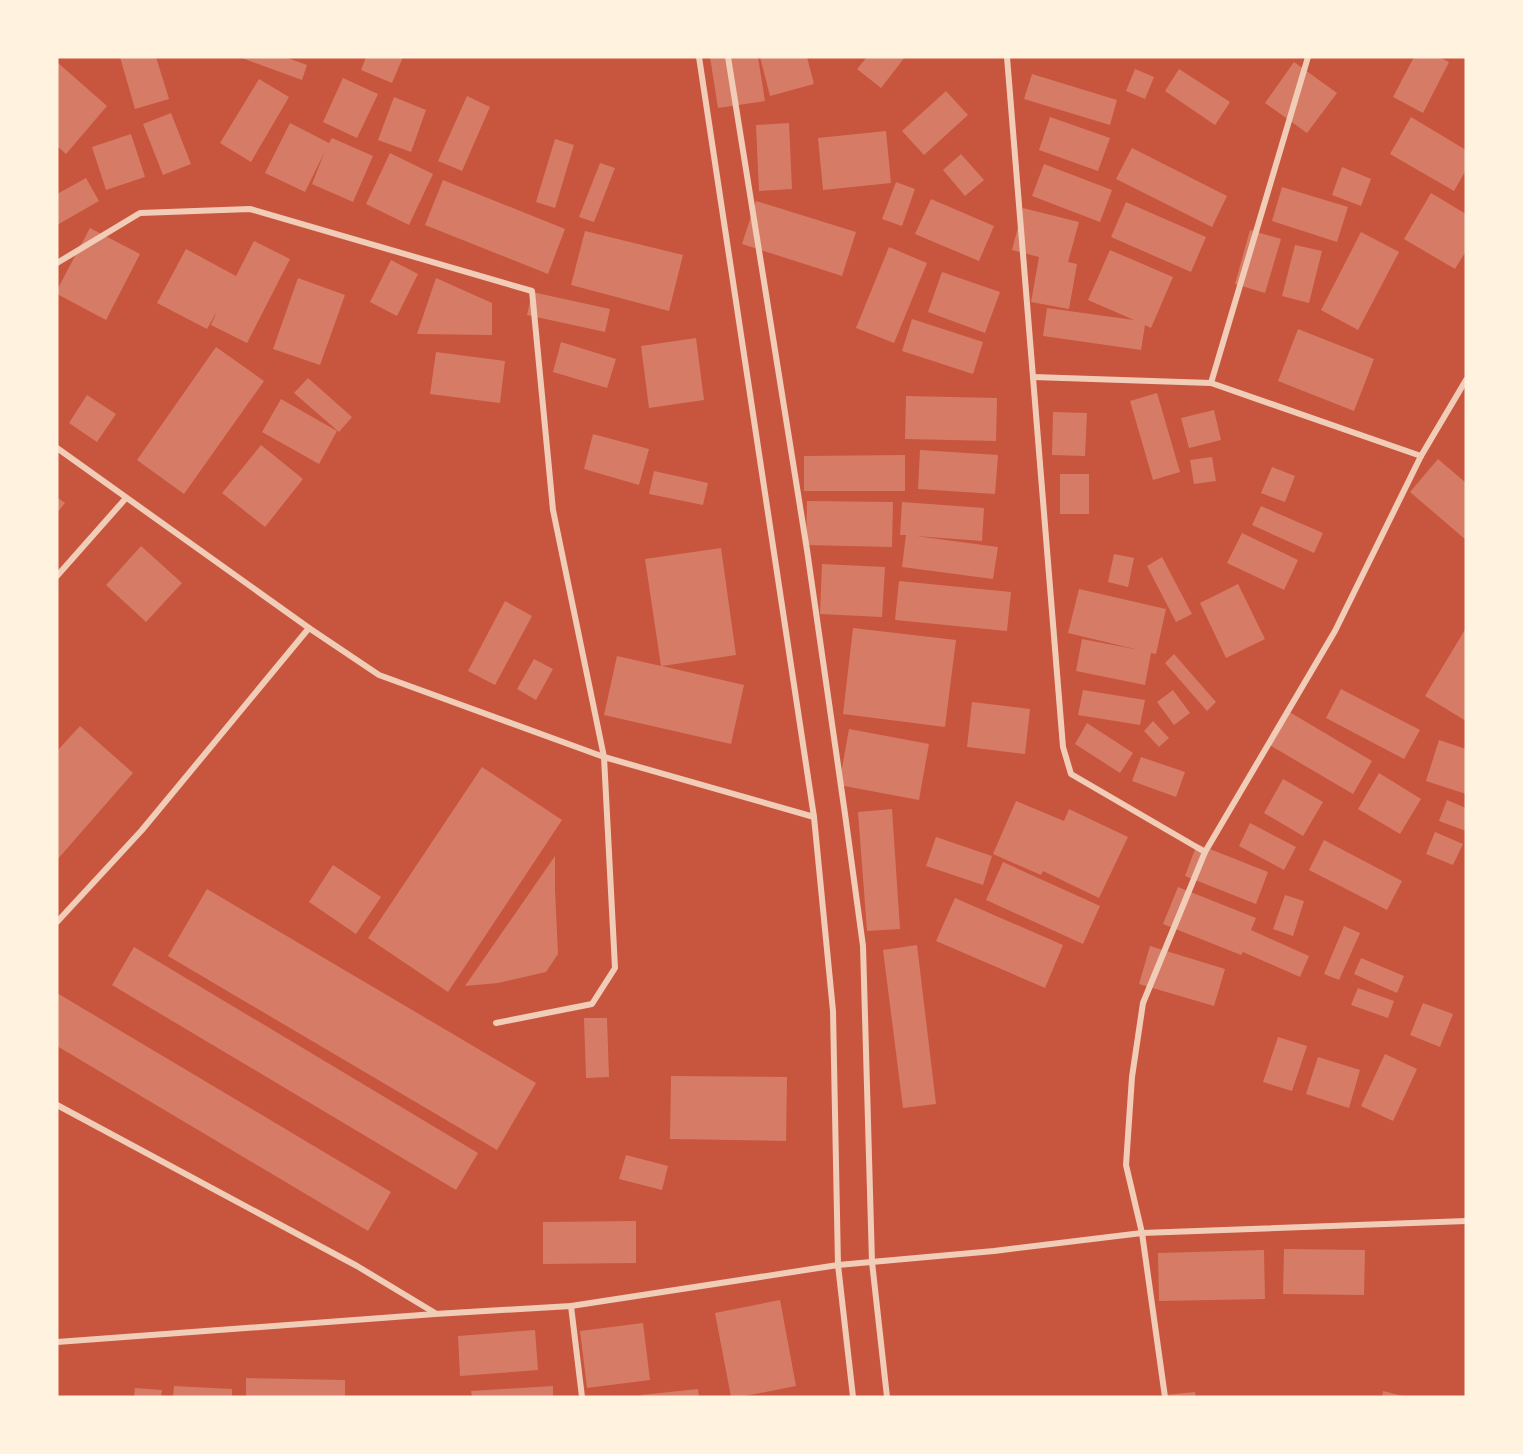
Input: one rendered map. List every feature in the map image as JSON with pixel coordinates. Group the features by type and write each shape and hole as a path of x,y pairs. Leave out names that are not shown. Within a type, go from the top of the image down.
{"street":[{"path":"699,57 814,817 833,1011 838,1265 854,1397"},
{"path":"729,57 807,550 862,946 872,1262 887,1397"},
{"path":"1007,57 1063,747 1071,774 1205,852"},
{"path":"1211,383 1308,57"},
{"path":"57,263 140,213 250,209 532,291 553,510 604,757 615,968 592,1004 496,1023"},
{"path":"1033,377 1211,383 1421,456"},
{"path":"1165,1397 1142,1233 1126,1165 1132,1077 1143,1003 1205,852 1335,632 1421,456 1466,380"},
{"path":"57,448 309,628 379,675 604,757 814,817"},
{"path":"57,576 126,498"},
{"path":"57,922 142,830 309,628"},
{"path":"57,1105 357,1266 435,1314"},
{"path":"57,1342 571,1306 838,1265 994,1251 1142,1233 1466,1221"},
{"path":"571,1306 582,1397"}],"building":[{"path":"120,57 156,57 169,99 135,109"},
{"path":"239,57 285,57 307,65 302,80"},
{"path":"366,57 403,57 392,83 361,70"},
{"path":"710,57 758,57 765,101 718,108"},
{"path":"760,57 807,57 814,84 770,96"},
{"path":"867,57 905,57 881,88 857,69"},
{"path":"1414,57 1439,57 1449,62 1423,113 1393,97"},
{"path":"57,62 107,106 66,154 57,146"},
{"path":"1294,62 1337,93 1307,133 1265,103"},
{"path":"1135,69 1154,77 1145,99 1126,91"},
{"path":"1179,69 1230,102 1215,125 1165,91"},
{"path":"1032,74 1117,100 1110,125 1024,99"},
{"path":"343,78 378,94 357,138 323,122"},
{"path":"259,79 289,97 251,162 220,143"},
{"path":"946,91 968,115 924,155 902,131"},
{"path":"467,96 490,107 462,171 438,161"},
{"path":"394,97 426,110 411,152 378,140"},
{"path":"171,113 191,164 163,175 143,124"},
{"path":"1050,117 1110,138 1098,171 1039,150"},
{"path":"1411,117 1466,150 1466,170 1454,191 1390,154"},
{"path":"290,123 329,143 332,138 373,156 353,202 312,184 325,151 305,192 265,173"},
{"path":"789,123 792,189 759,191 756,125"},
{"path":"886,131 891,183 823,190 818,138"},
{"path":"131,134 145,177 106,190 92,147"},
{"path":"555,139 574,145 555,208 536,202"},
{"path":"1132,148 1227,196 1212,227 1116,179"},
{"path":"390,153 433,174 409,225 366,204"},
{"path":"961,154 984,180 965,196 943,170"},
{"path":"600,163 615,168 594,222 579,217"},
{"path":"1044,164 1112,190 1100,222 1032,196"},
{"path":"1342,167 1371,179 1361,206 1332,195"},
{"path":"86,178 99,201 57,225 57,194"},
{"path":"443,180 565,229 548,274 425,225"},
{"path":"896,182 915,189 902,226 882,219"},
{"path":"1282,187 1348,207 1337,242 1272,221"},
{"path":"1431,193 1466,214 1466,251 1455,269 1404,239"},
{"path":"931,199 994,226 979,261 915,234"},
{"path":"756,201 856,232 842,276 742,244"},
{"path":"1126,202 1206,237 1191,272 1111,237"},
{"path":"1023,208 1079,222 1068,262 1077,264 1069,309 1031,302 1039,257 1012,250"},
{"path":"90,228 140,254 106,320 57,294"},
{"path":"1250,230 1281,239 1265,293 1235,284"},
{"path":"585,231 683,255 669,311 571,285"},
{"path":"1361,232 1399,252 1358,330 1321,310"},
{"path":"254,241 290,259 247,343 211,325 217,311 207,329 157,303 186,249 236,276"},
{"path":"1295,245 1322,251 1309,303 1282,296"},
{"path":"889,247 927,263 894,343 856,328"},
{"path":"1110,250 1173,277 1151,328 1145,325 1141,350 1043,336 1047,308 1134,320 1088,300"},
{"path":"391,260 418,274 397,316 370,302"},
{"path":"942,272 1000,292 985,333 928,312"},
{"path":"298,278 345,295 320,365 273,349"},
{"path":"436,278 492,303 492,335 417,334"},
{"path":"532,292 610,309 605,332 527,315"},
{"path":"912,319 983,342 973,374 902,351"},
{"path":"1298,329 1374,359 1354,411 1278,381"},
{"path":"696,338 704,400 649,408 641,346"},
{"path":"561,342 616,359 607,388 553,372"},
{"path":"216,347 264,381 184,494 137,460"},
{"path":"436,352 505,361 500,403 430,394"},
{"path":"308,378 352,417 339,432 294,393"},
{"path":"1157,393 1180,472 1153,480 1130,401"},
{"path":"87,395 116,414 97,442 69,423"},
{"path":"906,396 997,398 996,441 905,439"},
{"path":"281,399 337,431 319,464 262,432"},
{"path":"1214,410 1221,440 1189,448 1181,418"},
{"path":"1053,412 1087,413 1085,456 1052,455"},
{"path":"593,434 649,449 639,485 584,469"},
{"path":"261,445 303,479 265,527 222,493"},
{"path":"920,450 998,455 995,494 918,489"},
{"path":"905,455 905,491 804,491 804,456"},
{"path":"1212,457 1216,481 1194,484 1190,460"},
{"path":"1438,459 1466,483 1466,540 1410,492"},
{"path":"1272,467 1295,476 1285,502 1261,493"},
{"path":"654,471 708,483 703,505 649,494"},
{"path":"1060,474 1089,474 1089,514 1060,514"},
{"path":"57,497 65,503 57,513"},
{"path":"807,501 893,502 892,547 806,545"},
{"path":"902,502 984,508 982,541 916,536 998,547 993,579 902,567 906,535 900,535"},
{"path":"1261,506 1323,533 1314,553 1252,525"},
{"path":"1242,533 1298,560 1284,590 1227,563"},
{"path":"141,546 182,583 146,622 106,585"},
{"path":"721,548 736,655 662,666 744,685 731,744 604,715 617,656 661,666 645,559"},
{"path":"1114,554 1134,558 1128,587 1108,582"},
{"path":"1162,557 1192,614 1176,622 1147,566"},
{"path":"822,564 885,567 882,617 820,614"},
{"path":"899,581 1011,592 1007,631 895,620"},
{"path":"1238,584 1265,639 1226,658 1200,603"},
{"path":"1079,589 1166,609 1156,654 1151,653 1145,685 1076,671 1082,639 1139,650 1068,633"},
{"path":"505,601 532,616 495,685 468,671"},
{"path":"853,628 956,640 945,727 843,714"},
{"path":"1466,628 1466,721 1425,696"},
{"path":"1174,654 1216,702 1207,711 1165,663"},
{"path":"534,659 553,669 536,700 517,689"},
{"path":"1341,689 1420,730 1404,759 1326,718"},
{"path":"1083,690 1145,700 1140,725 1078,715"},
{"path":"1173,690 1190,713 1174,725 1157,702"},
{"path":"972,702 1030,709 1025,754 967,747"},
{"path":"1286,710 1372,761 1353,794 1266,743"},
{"path":"1153,721 1169,738 1159,747 1144,731"},
{"path":"1087,723 1133,753 1120,773 1075,744"},
{"path":"80,726 133,773 57,860 57,751"},
{"path":"849,729 929,744 919,800 839,785"},
{"path":"1439,740 1466,749 1466,794 1426,781"},
{"path":"1141,757 1185,772 1176,797 1132,781"},
{"path":"482,767 562,820 448,992 368,938"},
{"path":"1379,773 1421,799 1400,834 1358,809"},
{"path":"1283,779 1323,802 1303,836 1264,813"},
{"path":"1447,800 1466,808 1466,831 1439,821"},
{"path":"1016,801 1064,821 1069,809 1128,837 1099,898 1043,871 1041,875 993,854"},
{"path":"892,809 900,929 867,931 858,812"},
{"path":"1250,823 1296,847 1284,870 1239,846"},
{"path":"1435,832 1463,844 1453,865 1426,854"},
{"path":"936,837 992,856 983,885 926,866"},
{"path":"1324,840 1402,881 1387,910 1309,870"},
{"path":"1197,844 1268,872 1256,904 1185,876"},
{"path":"555,856 558,954 546,972 498,983 465,986"},
{"path":"1003,862 1100,906 1083,944 986,900"},
{"path":"333,865 381,897 356,934 309,902"},
{"path":"1178,887 1256,918 1251,930 1309,956 1300,977 1243,952 1241,955 1163,924"},
{"path":"207,889 536,1083 497,1150 168,956"},
{"path":"1285,895 1304,901 1293,936 1273,929"},
{"path":"955,898 1063,945 1045,988 936,941"},
{"path":"1344,926 1360,933 1339,980 1324,974"},
{"path":"917,945 936,1104 903,1108 883,950"},
{"path":"1150,946 1225,969 1214,1006 1139,984"},
{"path":"134,947 478,1153 456,1190 112,985"},
{"path":"1361,958 1404,976 1397,993 1354,974"},
{"path":"1358,988 1394,1001 1388,1018 1351,1005"},
{"path":"57,993 391,1192 368,1231 57,1046"},
{"path":"1423,1003 1453,1014 1440,1047 1410,1035"},
{"path":"584,1018 607,1018 609,1077 586,1078"},
{"path":"1278,1037 1307,1046 1292,1091 1263,1082"},
{"path":"1385,1054 1417,1069 1393,1121 1361,1106"},
{"path":"1318,1057 1360,1070 1349,1108 1306,1094"},
{"path":"671,1076 787,1077 786,1141 670,1139"},
{"path":"626,1155 668,1166 662,1190 619,1179"},
{"path":"636,1221 636,1263 543,1264 543,1222"},
{"path":"1284,1249 1365,1250 1364,1295 1283,1294"},
{"path":"1264,1250 1265,1299 1159,1301 1158,1253"},
{"path":"780,1300 796,1386 731,1397 715,1313"},
{"path":"643,1323 650,1380 587,1388 580,1331"},
{"path":"535,1330 538,1370 460,1376 458,1336"},
{"path":"246,1378 345,1380 345,1397 246,1397"},
{"path":"174,1386 232,1389 232,1397 173,1397"},
{"path":"553,1386 553,1397 472,1397 471,1391"},
{"path":"135,1388 162,1390 161,1397 134,1397"},
{"path":"698,1389 699,1397 641,1397 641,1395"},
{"path":"1383,1391 1403,1396 1403,1397 1382,1397"},
{"path":"1195,1392 1196,1397 1165,1397 1165,1395"}]}
